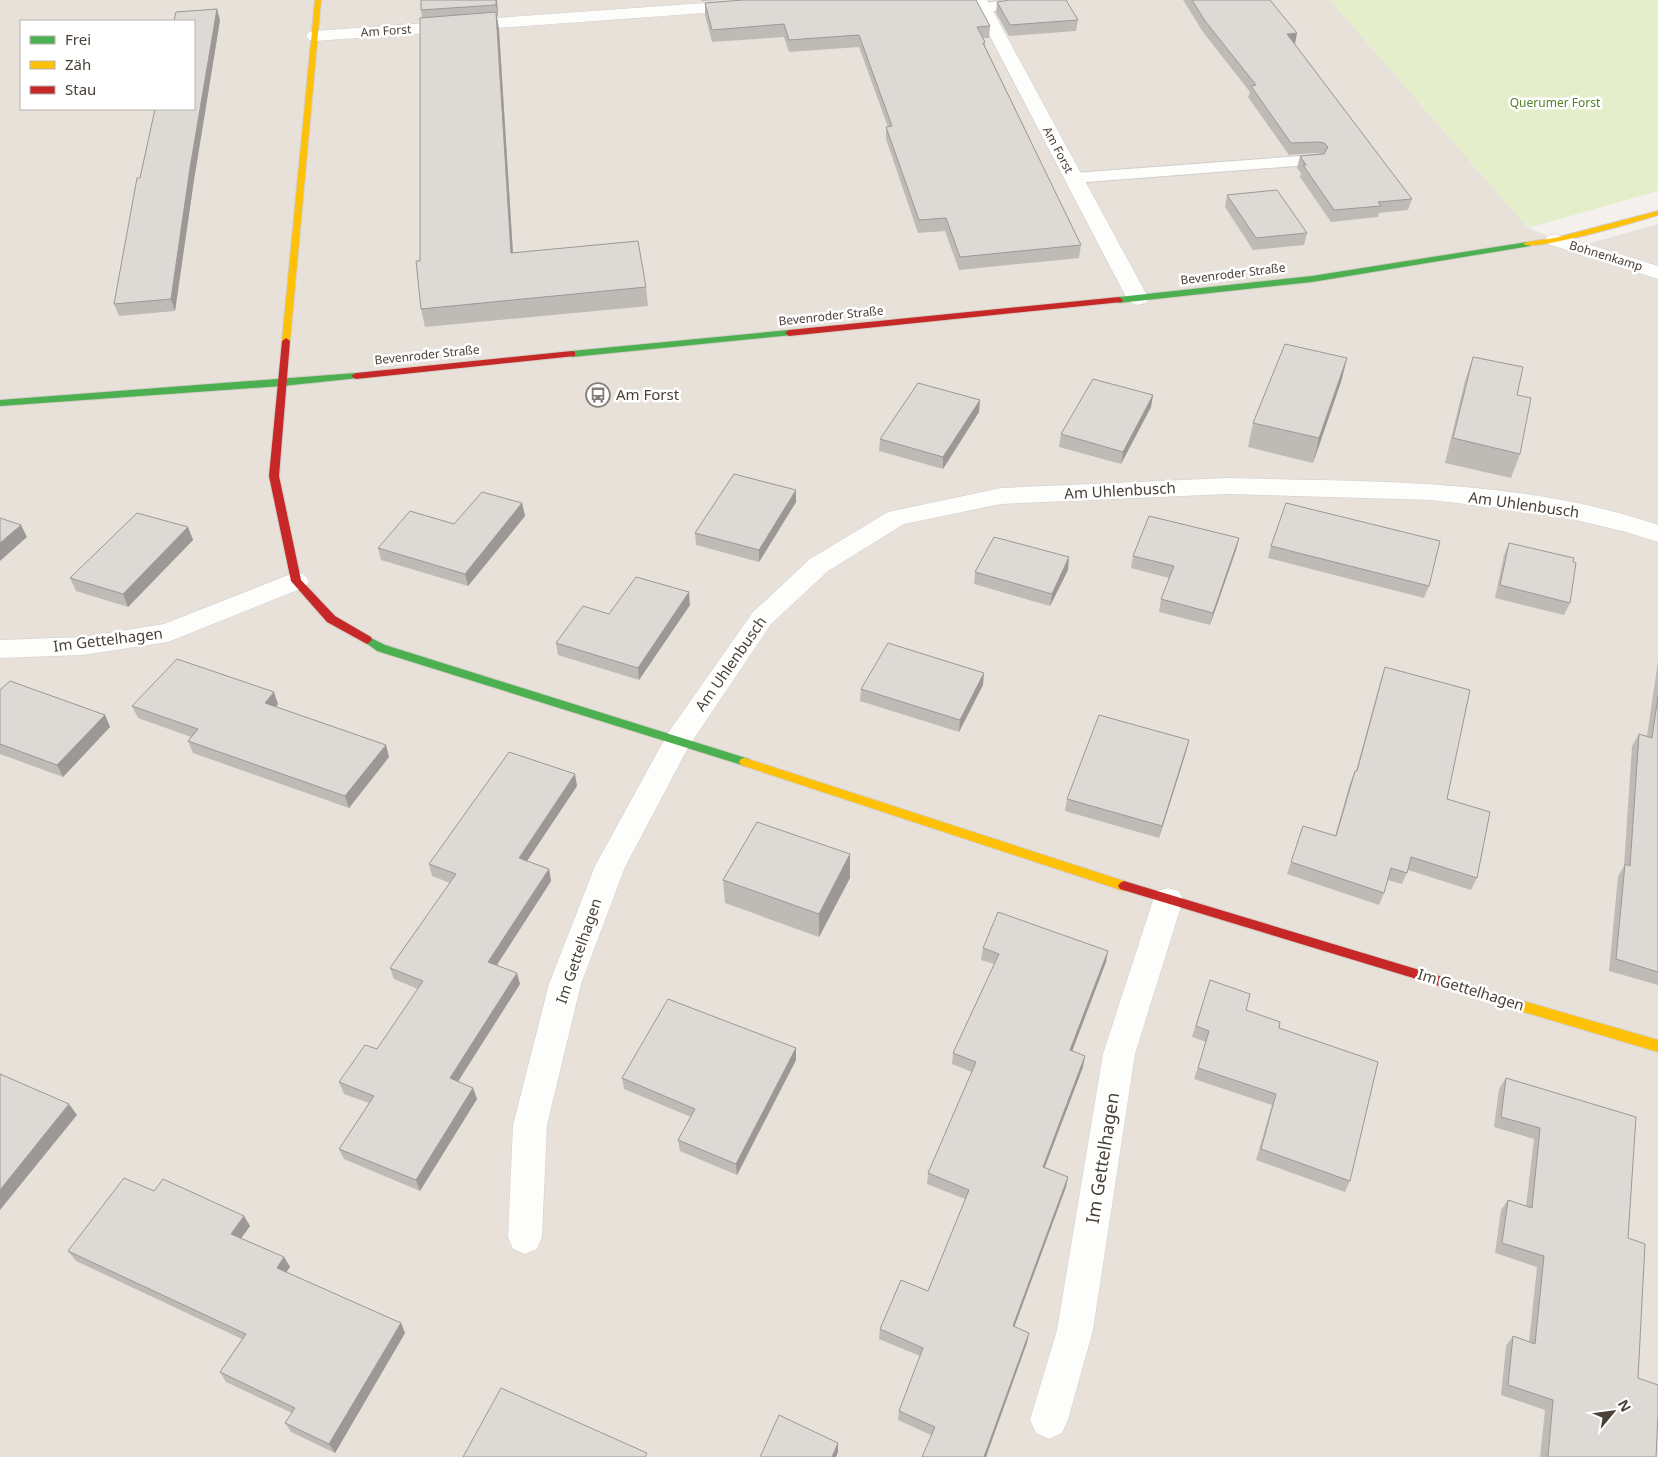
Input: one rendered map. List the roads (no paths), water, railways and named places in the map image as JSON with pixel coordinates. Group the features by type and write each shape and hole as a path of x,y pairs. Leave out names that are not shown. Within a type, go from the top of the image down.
{"street":[{"path":"282,383 318,0"},
{"name":"Am Forst","path":"315,36 816,0"},
{"name":"Am Forst","path":"981,3 1138,299"},
{"name":"Bevenroder Straße","path":"0,403 282,383 1138,299 1312,279 1555,240 1658,213"},
{"name":"Bohnenkamp","path":"1555,240 1658,273"},
{"name":"Im Gettelhagen","path":"282,383 274,476 296,581 330,619 381,648 678,740 1168,900 1658,1046"},
{"name":"Am Uhlenbusch","path":"678,740 762,618 819,565 897,518 1001,496 1228,486 1431,492 1551,506 1632,525 1658,534"},
{"name":"Im Gettelhagen","path":"0,649 83,646 168,633 296,581"},
{"name":"Im Gettelhagen","path":"525,1237 530,1125 565,984 610,866 678,740"},
{"name":"Im Gettelhagen","path":"1049,1420 1075,1330 1119,1054 1168,900"}],"lane":[{"path":"981,3 1056,0"},
{"path":"1074,178 1316,160"}],"place":[{"name":"Am Forst","path":"598,395"}],"park label":[{"name":"Querumer Forst","path":"1555,103"}]}
